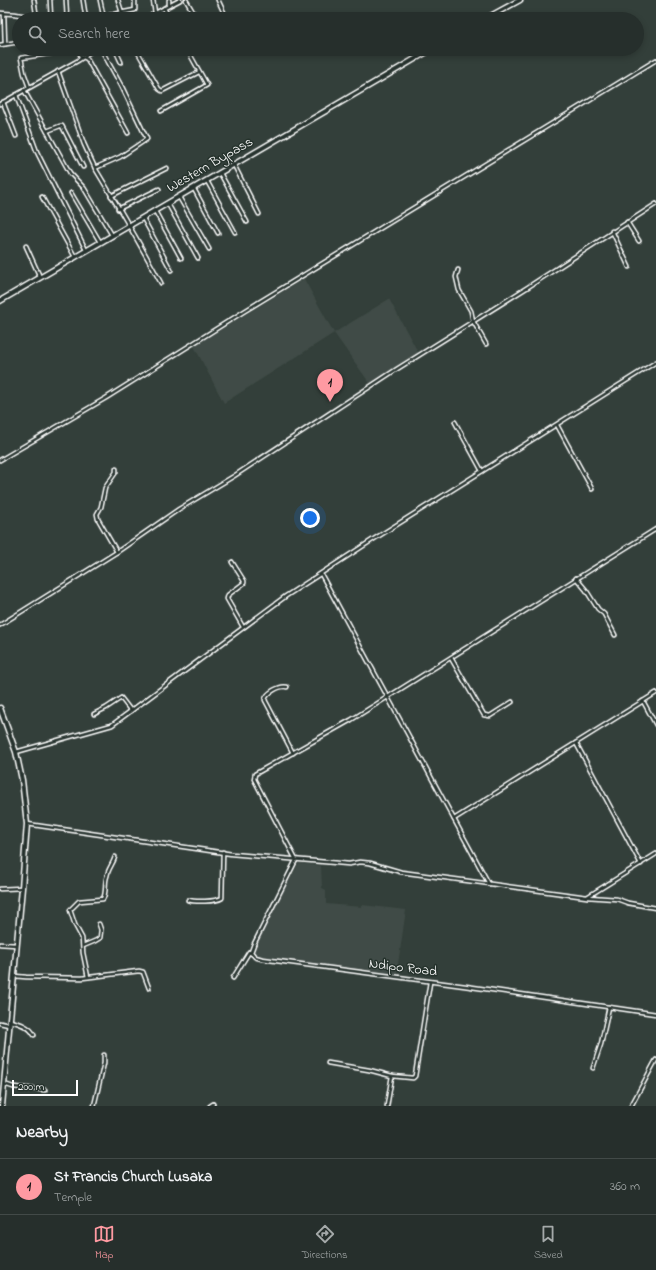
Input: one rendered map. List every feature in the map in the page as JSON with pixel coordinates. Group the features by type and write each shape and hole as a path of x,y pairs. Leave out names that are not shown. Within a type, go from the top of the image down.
{"main road":[{"path":"498,12 520,0"},
{"name":"Western Bypass","path":"0,301 420,56"},
{"path":"0,708 16,752 22,780 27,824 2,1106"}],"street":[{"path":"34,0 36,12"},
{"path":"50,0 51,12"},
{"path":"66,0 67,12"},
{"path":"83,0 85,12"},
{"path":"100,0 102,12"},
{"path":"118,0 121,12"},
{"path":"126,12 135,10 135,0"},
{"path":"153,0 155,12"},
{"path":"169,0 169,5"},
{"path":"157,12 180,0"},
{"path":"186,0 193,12"},
{"path":"218,0 224,12"},
{"path":"164,8 166,12"},
{"path":"0,13 12,15"},
{"path":"4,14 5,44"},
{"path":"0,44 12,43"},
{"path":"29,86 24,73 21,58 34,56"},
{"path":"95,168 113,160 147,140 122,87 105,56"},
{"path":"118,56 121,62"},
{"path":"140,56 159,89 162,91 200,72"},
{"path":"161,111 207,85 191,56"},
{"path":"16,136 1,103 81,57 87,60 128,132"},
{"path":"0,460 106,398 243,312 656,60"},
{"path":"58,71 84,144 95,168 118,209 130,225 161,283"},
{"path":"24,90 70,172 78,183 84,188 112,235"},
{"path":"16,95 37,152 86,250"},
{"path":"47,131 62,126 83,167"},
{"path":"234,165 259,214"},
{"path":"111,196 167,168"},
{"path":"220,172 247,222"},
{"path":"207,180 235,232"},
{"path":"193,188 218,233"},
{"path":"118,209 159,189"},
{"path":"71,193 100,242"},
{"path":"179,196 209,249"},
{"path":"42,197 75,257"},
{"path":"167,203 198,258"},
{"path":"0,625 117,552 179,510 234,476 397,369 656,204"},
{"path":"155,210 181,258"},
{"path":"143,218 171,270"},
{"path":"627,222 639,241"},
{"path":"612,231 629,267"},
{"path":"26,246 40,277"},
{"path":"458,270 456,274 457,285 460,293 471,311 473,322 486,344"},
{"path":"16,752 112,725 286,596 656,362"},
{"path":"455,422 482,471"},
{"path":"557,424 592,489"},
{"path":"116,469 116,472 105,488 101,506 97,514 98,519 117,552"},
{"path":"296,860 254,777 256,774 341,726 656,529"},
{"path":"232,562 244,581 242,586 228,595 227,599 243,627"},
{"path":"321,574 490,885"},
{"path":"576,578 586,590 598,609 604,614 615,635"},
{"path":"451,658 484,715 490,716 512,702"},
{"path":"287,687 282,686 267,696 265,700 293,753"},
{"path":"454,819 656,693"},
{"path":"94,714 121,698 131,711"},
{"path":"643,701 656,725"},
{"path":"576,743 641,864"},
{"path":"27,824 223,852 296,860 352,864 360,862 370,863 401,872 490,885 587,897 617,899 628,903 656,908"},
{"path":"188,900 211,902 222,898 223,852"},
{"path":"587,897 656,854"},
{"path":"88,977 81,936 75,925 71,909 79,901 103,899 105,894 106,877 115,857"},
{"path":"233,978 249,952 252,954 251,950 296,860"},
{"path":"0,889 22,888"},
{"path":"82,946 100,938 101,930 99,924"},
{"path":"0,944 16,945"},
{"name":"Ndipo Road","path":"252,954 255,957 262,959 656,1014"},
{"path":"14,976 35,978 88,977 141,971 143,972 149,988"},
{"path":"328,1063 375,1071 409,1079 413,1078 415,1076 430,982"},
{"path":"594,1068 610,1007"},
{"path":"0,1024 10,1023 25,1026 31,1030 34,1035"},
{"path":"94,1106 104,1063 104,1055"},
{"path":"631,1106 656,1060"},
{"path":"387,1106 392,1076"},
{"path":"4,1084 13,1087 45,1090"}],"shaded area":[{"path":"304,279 334,333 224,403 194,346"},
{"path":"389,299 419,354 371,385 334,333"},
{"path":"299,863 321,866 322,888 326,890 326,904 362,907 362,905 406,910 396,978 255,957 252,952 280,896"}],"place":[{"name":"St Francis Church Lusaka","path":"330,402"}]}
